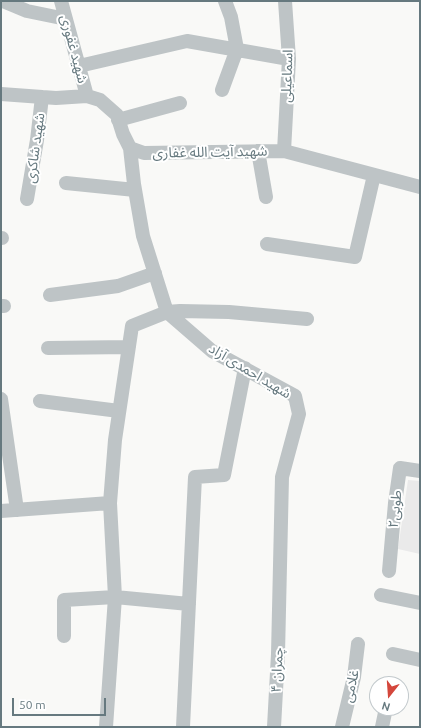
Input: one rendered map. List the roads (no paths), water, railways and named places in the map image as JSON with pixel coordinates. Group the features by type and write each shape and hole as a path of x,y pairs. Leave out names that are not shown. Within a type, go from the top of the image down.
{"street":[{"path":"3,1 26,11 66,19"},
{"name":"شهید غفوری","path":"61,1 87,96"},
{"path":"222,90 237,49 231,17 225,1"},
{"name":"اسماعیلی","path":"284,151 289,59 285,1"},
{"path":"78,66 187,41 289,59"},
{"path":"1,94 56,98 87,96 100,100 116,115 130,148 135,190 144,236 167,312"},
{"name":"شهید شاکری","path":"27,199 37,140 42,97"},
{"path":"118,120 180,103"},
{"name":"شهید آیت الله غفاری","path":"130,148 144,154 284,151 420,187"},
{"path":"258,151 266,197"},
{"path":"267,244 355,257 374,175"},
{"path":"66,183 135,190"},
{"path":"50,295 118,286 155,273"},
{"path":"106,727 115,597 110,503 115,440 132,326 167,312 180,311 229,312 307,319"},
{"name":"شهید احمدی آزاد","path":"167,312 212,351 295,396 299,414 282,477 279,613"},
{"path":"48,348 129,347"},
{"path":"183,727 195,477 224,475 245,368"},
{"path":"1,399 17,510"},
{"path":"40,401 119,411"},
{"name":"طوبی۲","path":"389,571 395,503 400,468 420,471"},
{"path":"1,510 110,503"},
{"path":"381,595 420,603"},
{"path":"64,636 64,600 115,597 189,604"},
{"name":"چمران ۴","path":"274,727 279,613"},
{"name":"غلامی","path":"342,727 354,678 358,644"},
{"path":"393,654 420,660"},
{"path":"382,727 384,716"}]}
